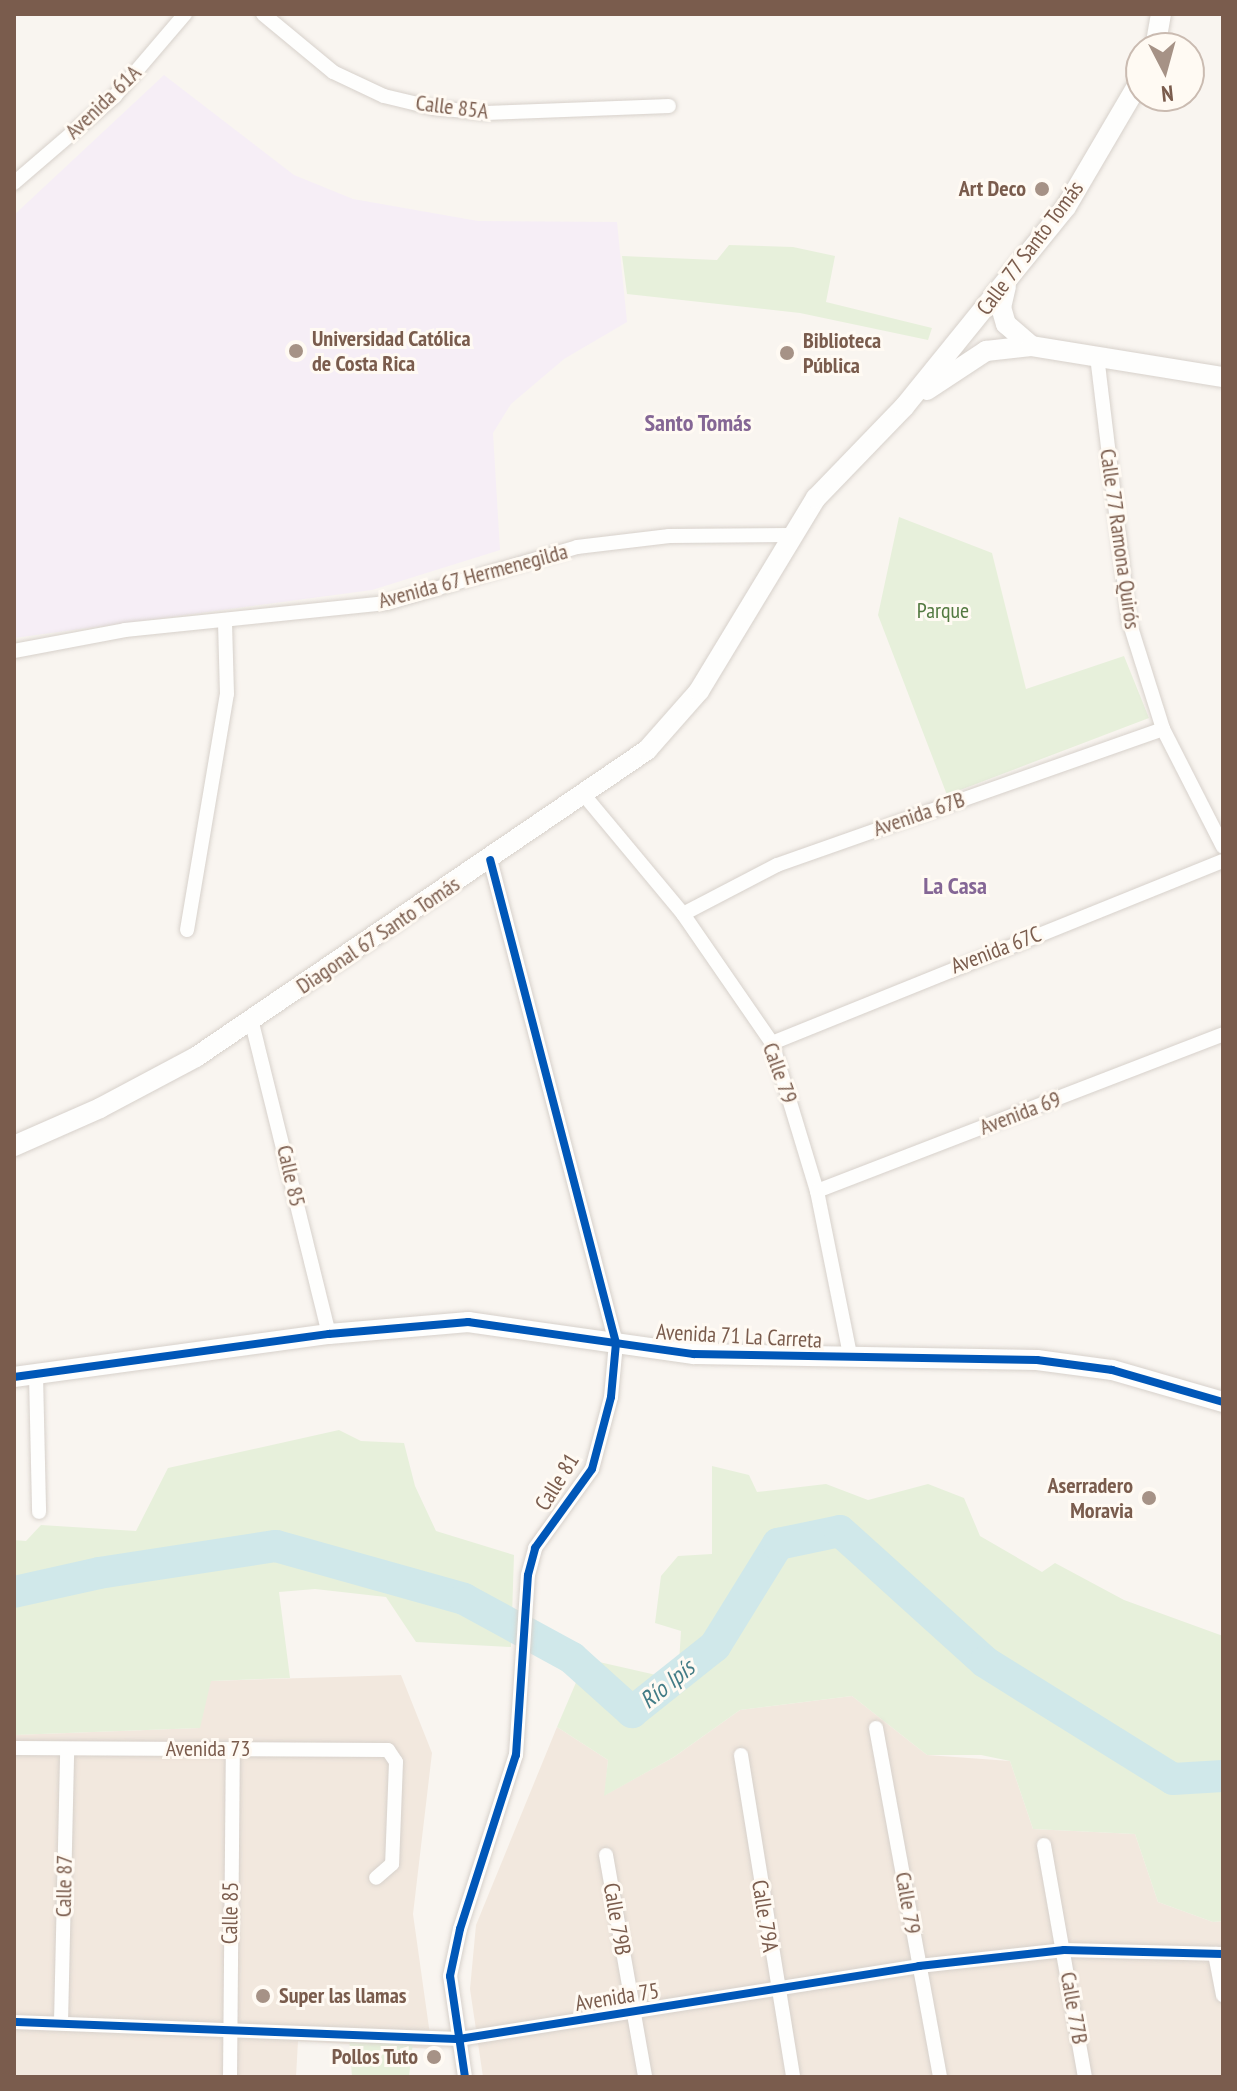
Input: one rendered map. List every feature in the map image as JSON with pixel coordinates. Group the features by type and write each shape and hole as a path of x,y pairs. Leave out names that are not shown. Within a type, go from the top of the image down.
{"main road":[{"name":"Calle 77 Santo Tomás","path":"904,407 1066,207 1125,106"},
{"path":"1012,276 1004,290 1004,316 1016,337 1031,346"},
{"path":"904,407 970,359 986,351 1031,346 1223,377"},
{"name":"Diagonal 67 Santo Tomás","path":"14,1146 169,1073 490,860 647,750 699,691 748,618 790,535 816,498 904,407"},
{"name":"Avenida 71 La Carreta","path":"14,1377 329,1334 494,1323 694,1354 1037,1360 1126,1373 1223,1402"}],"street":[{"name":"Avenida 61A","path":"14,183 115,96 185,14"},
{"name":"Calle 85A","path":"263,14 333,72 384,96 434,108 486,113 669,106"},
{"name":"Calle 77 Ramona Quirós","path":"1097,356 1129,621 1163,729 1223,847"},
{"name":"Avenida 67 Hermenegilda","path":"14,651 125,630 387,603 577,547 669,536 790,535"},
{"path":"187,930 227,694 225,622"},
{"name":"Avenida 67B","path":"683,914 777,865 1163,729"},
{"name":"Calle 79","path":"584,795 683,914 772,1043 817,1191 851,1359"},
{"name":"Calle 81","path":"465,2077 450,1976 460,1929 516,1755 528,1575 535,1548 592,1469 611,1397 616,1343 490,860"},
{"name":"Avenida 67C","path":"772,1043 1223,861"},
{"name":"Calle 85","path":"251,1019 329,1334"},
{"name":"Avenida 69","path":"817,1191 1223,1034"},
{"path":"36,1375 39,1512"},
{"name":"Calle 79","path":"876,1728 940,2077"},
{"name":"Avenida 73","path":"14,1748 388,1750 396,1762 392,1864 376,1878"},
{"name":"Calle 87","path":"61,2023 67,1749"},
{"name":"Calle 85","path":"230,2077 233,1749"},
{"name":"Calle 79A","path":"741,1755 776,1989 793,2077"},
{"name":"Calle 77B","path":"1044,1845 1085,2077"},
{"name":"Calle 79B","path":"606,1855 645,2077"},
{"name":"Avenida 75","path":"14,2022 229,2027 459,2039 919,1966 1064,1950 1219,1954"},
{"path":"1219,1954 1223,1995"}],"shaded area":[{"name":"Universidad Católica de Costa Rica","path":"164,75 294,175 353,199 478,221 617,222 627,322 564,359 511,404 493,433 500,550 372,590 14,638 14,215"},
{"path":"401,1675 432,1753 413,1914 432,2049 298,2041 296,2077 14,2077 14,1735 199,1728 210,1681"},
{"path":"852,1696 927,1755 1010,1761 1033,1829 1135,1834 1158,1902 1213,1922 1223,1921 1223,2077 483,2077 470,1989 476,1925 557,1727 608,1760 605,1795 674,1757 740,1710"}],"green space":[{"path":"729,245 793,247 835,256 826,302 932,328 928,340 800,313 627,294 622,256 717,260"},
{"name":"Parque","path":"899,517 992,553 1026,689 1124,656 1149,718 947,795 878,615"},
{"path":"339,1430 361,1441 404,1443 415,1486 436,1531 514,1555 511,1647 416,1642 386,1597 315,1589 279,1592 290,1678 211,1681 200,1728 14,1735 14,1540 26,1541 41,1525 136,1531 168,1468"},
{"path":"712,1466 749,1475 757,1492 826,1484 868,1500 928,1484 964,1498 980,1536 1042,1572 1055,1563 1124,1600 1223,1636 1223,1921 1213,1922 1158,1902 1135,1834 1033,1829 1010,1761 981,1755 927,1755 852,1696 740,1710 674,1757 604,1796 608,1760 557,1727 586,1659 665,1677 679,1663 681,1631 655,1623 661,1576 678,1556 712,1554"},
{"path":"414,2033 409,2077 352,2077 349,2037"}],"waterway":[{"name":"Río Ipís","path":"14,1592 99,1573 276,1546 464,1599 572,1658 632,1712 715,1646 778,1544 840,1531 985,1662 1173,1779 1223,1776"}],"cycle path":[{"path":"465,2077 450,1976 460,1929 516,1755 528,1575 535,1548 592,1469 611,1397 616,1343 490,860"},
{"path":"14,1377 329,1334 468,1322 694,1354 1037,1360 1112,1370 1223,1402"},
{"path":"14,2022 459,2039 919,1966 1064,1950 1223,1954"}],"place":[{"name":"Art Deco","path":"1042,189"},
{"name":"Universidad Católica de Costa Rica","path":"296,351"},
{"name":"Biblioteca Pública","path":"787,353"},
{"name":"Aserradero Moravia","path":"1149,1498"},
{"name":"Super las llamas","path":"263,1996"},
{"name":"Pollos Tuto","path":"434,2057"}],"district":[{"name":"Santo Tomás","path":"698,423"},
{"name":"La Casa","path":"955,886"}]}
